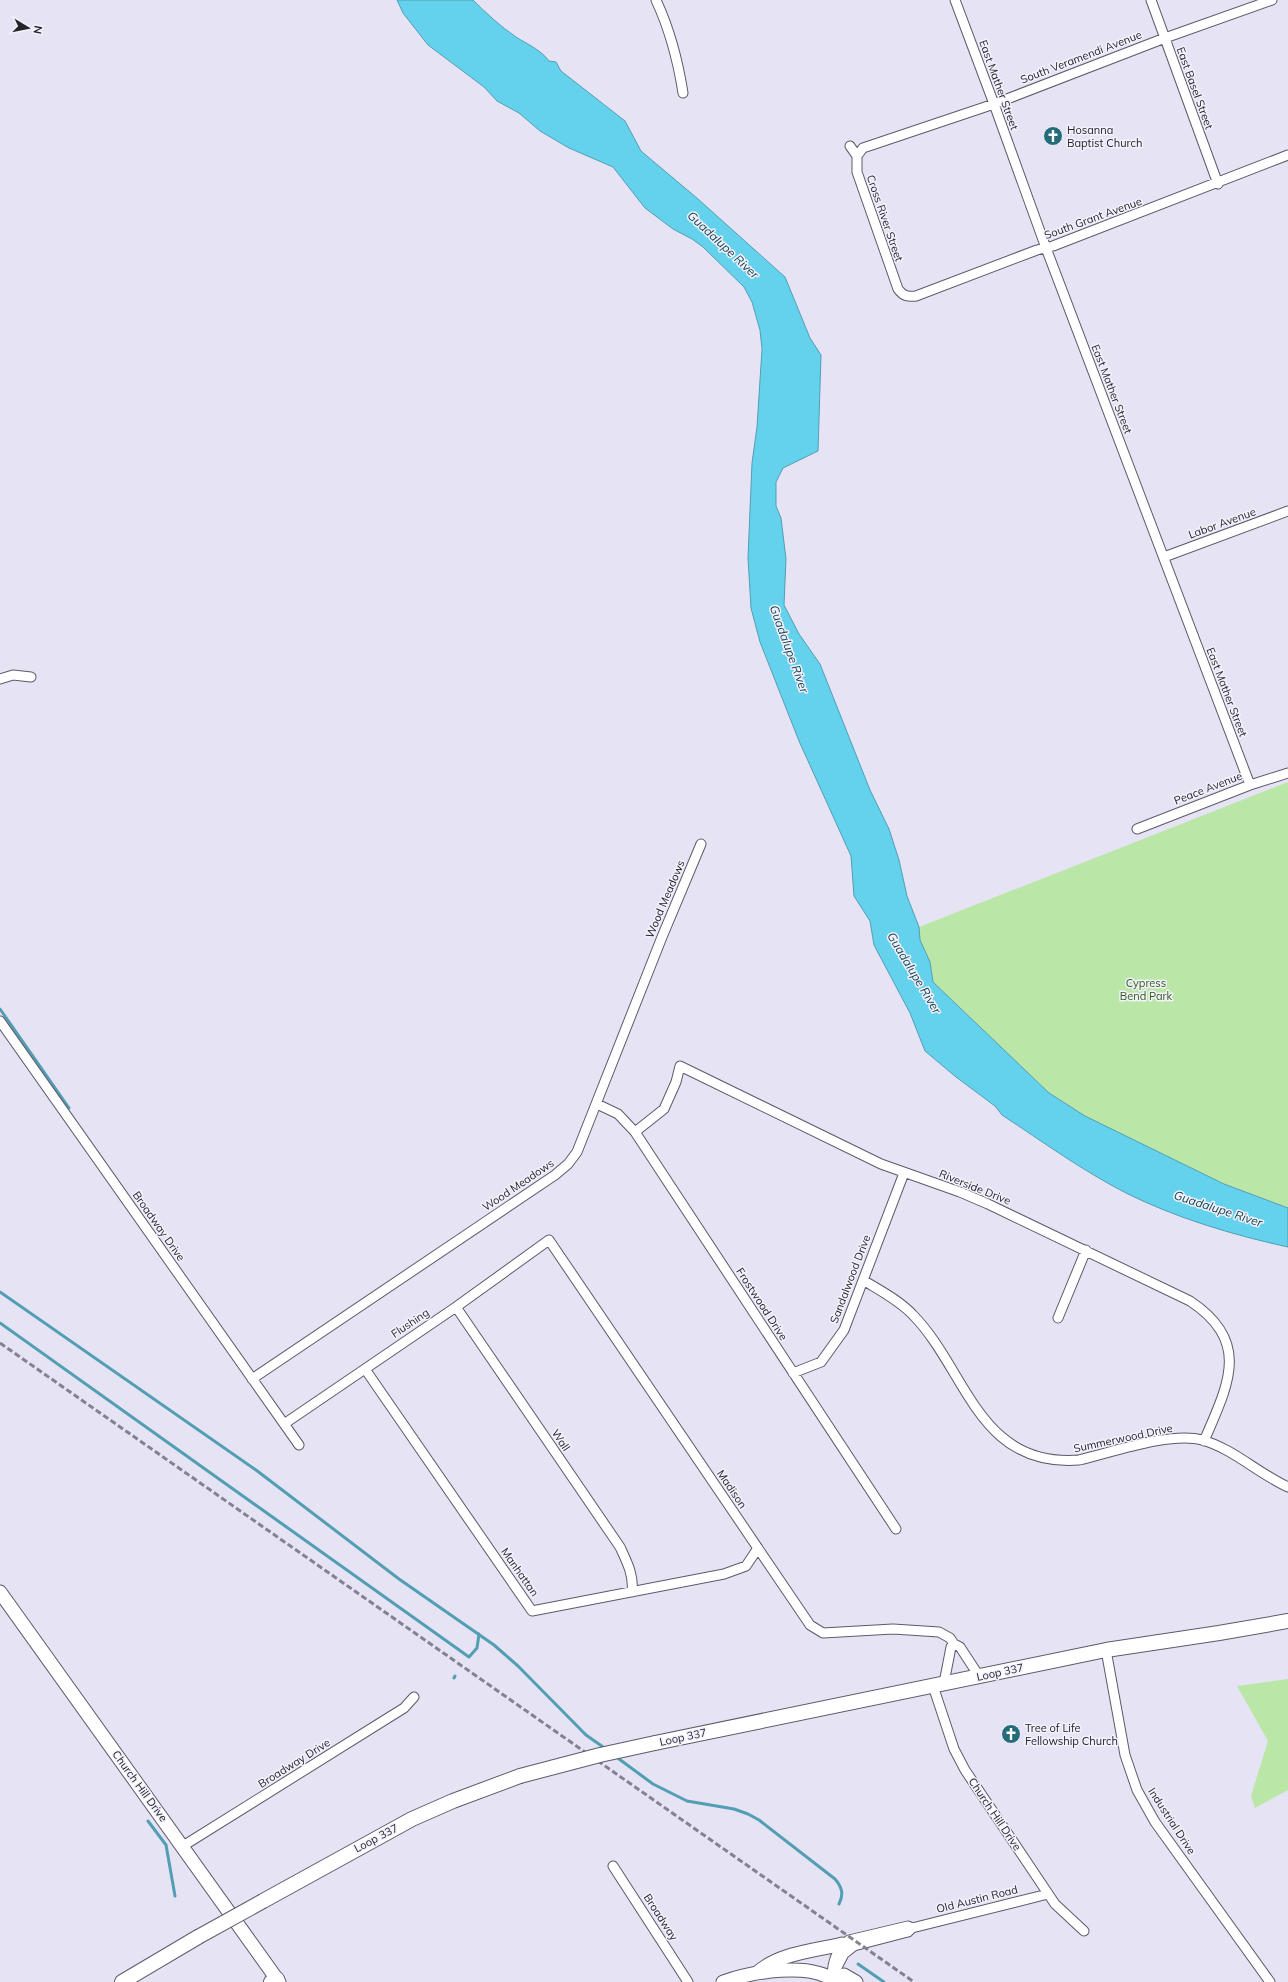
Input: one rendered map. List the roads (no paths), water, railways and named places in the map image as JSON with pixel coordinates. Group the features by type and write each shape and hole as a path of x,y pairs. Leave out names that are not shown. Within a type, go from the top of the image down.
{"main road":[{"name":"Loop 337","path":"122,1982 198,1937 412,1819 453,1801 520,1776 600,1755 655,1743 1106,1650 1288,1621"}],"street":[{"path":"656,0 664,16 678,59 683,93"},
{"name":"East Mather Street","path":"955,0 1046,248 1250,785"},
{"name":"East Basel Street","path":"1151,0 1218,184"},
{"name":"South Veramendi Avenue","path":"857,156 863,148 994,104 1164,38 1272,0"},
{"path":"850,146 857,156"},
{"name":"South Grant Avenue","path":"905,296 916,296 1218,184 1288,155"},
{"name":"Cross River Street","path":"857,156 857,172 898,289 905,296"},
{"name":"Labor Avenue","path":"1164,557 1288,511"},
{"path":"0,679 13,675 31,677"},
{"name":"Peace Avenue","path":"1137,829 1250,785 1288,772"},
{"name":"Wood Meadows","path":"252,1379 562,1170 577,1152 662,937 701,844"},
{"name":"Broadway Drive","path":"0,1021 299,1445"},
{"name":"Riverside Drive","path":"635,1132 664,1109 676,1082 680,1066 841,1145 904,1173 974,1198 1086,1250 1190,1301 1213,1319 1222,1332 1229,1357 1228,1380 1225,1393 1204,1441"},
{"name":"Frostwood Drive","path":"597,1104 618,1114 635,1132 896,1529"},
{"name":"Sandalwood Drive","path":"793,1373 821,1362 830,1352 844,1330 904,1173"},
{"name":"Flushing","path":"284,1424 456,1307 549,1240"},
{"name":"Madison","path":"549,1240 810,1625 819,1632 830,1634 892,1629 931,1631 945,1634 954,1644 960,1647 979,1676"},
{"path":"1058,1318 1086,1250"},
{"name":"Summerwood Drive","path":"863,1280 913,1315 932,1340 970,1402 1004,1439 1022,1450 1035,1455 1066,1461 1078,1460 1176,1438 1191,1438 1204,1441 1235,1456 1273,1480 1288,1486"},
{"name":"Wall","path":"456,1307 620,1547 629,1566 633,1581 632,1592"},
{"name":"Manhattan","path":"365,1369 532,1611 738,1570 746,1566 758,1548"},
{"name":"Church Hill Drive","path":"0,1592 183,1846 276,1981"},
{"path":"939,1684 951,1647 954,1644"},
{"name":"Industrial Drive","path":"1106,1650 1125,1755 1137,1790 1155,1822 1270,1982"},
{"name":"Church Hill Drive","path":"939,1684 948,1732 954,1749 965,1770 1055,1904 1084,1931"},
{"name":"Broadway Drive","path":"183,1846 404,1708 414,1697"},
{"name":"Broadway","path":"613,1866 688,1982"},
{"name":"Old Austin Road","path":"834,1980 844,1954 849,1950 866,1943 908,1932 912,1928 1048,1894"},
{"name":"Old Austin Road","path":"842,1944 852,1939 908,1926 912,1928"},
{"path":"757,1973 768,1964 790,1956 842,1944"},
{"path":"834,1980 834,1960 842,1944"},
{"path":"723,1982 757,1973 791,1971 821,1974 834,1980"},
{"path":"834,1980 844,1974 856,1982"}],"water":[{"name":"Guadalupe River","path":"397,0 473,0 510,33 538,50 549,61 556,62 561,71 625,121 641,151 698,199 785,277 810,338 821,355 818,451 783,468 776,482 776,506 781,518 786,559 784,605 799,634 820,664 870,790 889,829 899,860 907,896 919,927 920,940 930,962 933,982 1049,1093 1085,1116 1224,1184 1288,1208 1288,1247 1205,1225 1145,1202 1126,1193 1063,1156 1002,1115 995,1106 956,1077 925,1051 910,1013 874,945 870,921 854,896 851,856 799,741 760,642 751,608 748,558 752,463 757,427 762,349 760,330 752,302 744,287 703,247 692,239 673,229 645,208 613,167 569,148 540,131 519,113 497,101 484,87 428,45 403,13"}],"waterway":[{"path":"0,1009 69,1108"},
{"path":"0,1292 256,1470 399,1579 494,1645 518,1666 586,1735 606,1749"},
{"path":"0,1323 469,1657 477,1648 479,1634"},
{"path":"615,1756 653,1784 687,1801 734,1809 759,1820 835,1879 842,1891 839,1904"},
{"path":"148,1821 166,1845 175,1896"},
{"path":"858,1964 884,1982"}],"railway":[{"path":"0,1343 914,1982"}],"place":[{"name":"Hosanna Baptist Church","path":"1053,136"},
{"name":"Tree of Life Fellowship Church","path":"1011,1734"}],"park label":[{"name":"Cypress Bend Park","path":"1146,989"}]}
